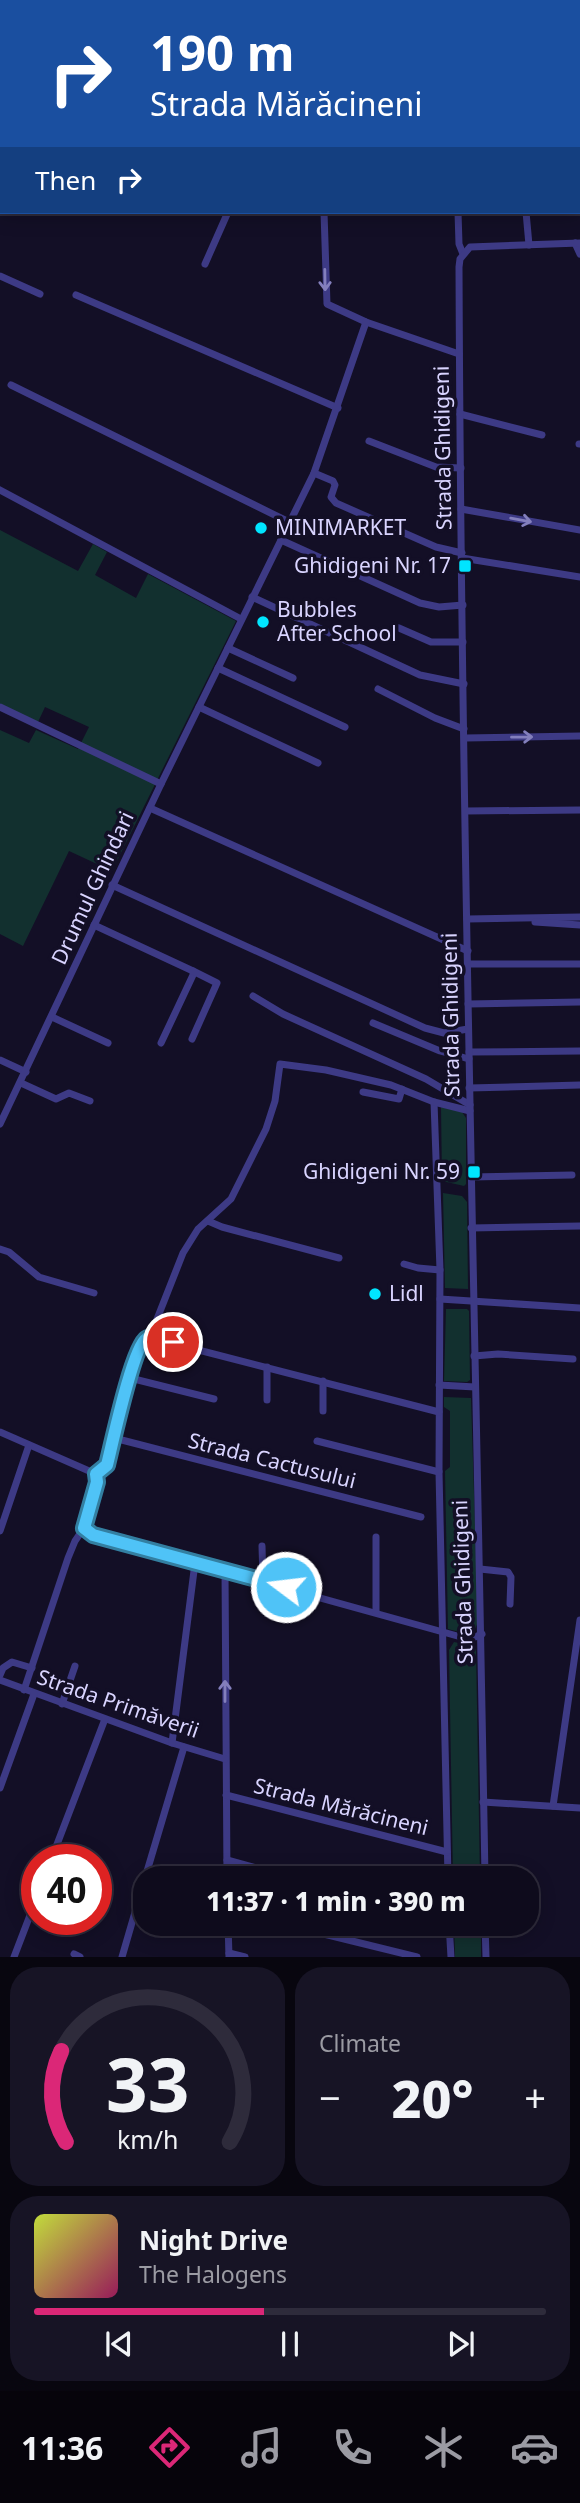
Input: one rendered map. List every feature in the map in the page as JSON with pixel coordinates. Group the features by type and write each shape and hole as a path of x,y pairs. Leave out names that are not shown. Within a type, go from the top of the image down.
{"street":[{"path":"205,264 227,214"},
{"path":"324,214 325,301 330,306 366,322 459,354"},
{"name":"Strada Ghidigeni","path":"458,214 459,244 463,254 459,267 459,354 464,738 472,1300 482,1634 485,1866"},
{"path":"526,214 529,245"},
{"path":"463,254 470,247 477,246 577,243 580,254"},
{"path":"0,276 40,294"},
{"path":"76,295 338,408"},
{"name":"Drumul Ghindari","path":"0,1124 112,885 314,473 366,322"},
{"path":"11,385 289,522"},
{"path":"460,414 542,435"},
{"path":"369,441 436,467 461,468"},
{"path":"314,473 333,481 335,485 331,497 336,503 436,547 462,556 580,577"},
{"path":"0,490 242,619"},
{"path":"461,509 580,530"},
{"path":"281,540 427,605 463,605"},
{"path":"252,597 420,675 464,684"},
{"path":"399,628 438,643 463,642"},
{"path":"228,648 293,678"},
{"path":"218,668 345,727"},
{"path":"378,689 435,718 464,729"},
{"path":"0,707 161,784"},
{"path":"199,707 317,763"},
{"path":"464,738 580,736"},
{"path":"150,808 468,951"},
{"path":"466,811 580,810"},
{"path":"112,885 425,1028 444,1033 468,1029"},
{"path":"467,922 580,917"},
{"path":"467,922 580,925"},
{"path":"94,925 217,983 192,1039"},
{"path":"468,964 580,964"},
{"path":"160,1043 193,975 192,971"},
{"path":"253,996 291,1018 426,1079 470,1108"},
{"path":"468,1004 580,1002"},
{"path":"52,1017 108,1043"},
{"path":"373,1023 440,1051 469,1055 580,1051"},
{"path":"0,1060 26,1072"},
{"path":"96,1474 107,1465 138,1352 148,1338 183,1252 194,1235 224,1207 235,1192 266,1129 275,1101 280,1064 326,1070 402,1089 434,1102 470,1108"},
{"path":"21,1083 56,1099 69,1093 90,1101"},
{"path":"470,1088 580,1086"},
{"path":"363,1092 399,1099 402,1089"},
{"path":"434,1102 440,1270 439,1472 448,1866"},
{"path":"471,1177 572,1175"},
{"path":"208,1221 339,1258"},
{"path":"471,1228 580,1226"},
{"path":"0,1249 9,1252 39,1277 94,1293"},
{"path":"404,1264 440,1270"},
{"path":"440,1299 580,1308"},
{"path":"148,1338 439,1412"},
{"path":"474,1356 498,1354 573,1359"},
{"path":"267,1367 267,1400"},
{"path":"130,1378 214,1399"},
{"path":"323,1381 323,1411"},
{"path":"439,1385 475,1387"},
{"path":"0,1432 96,1474"},
{"name":"Strada Cactusului","path":"114,1438 421,1517"},
{"path":"317,1441 439,1472"},
{"path":"0,1531 29,1445"},
{"path":"24,1690 68,1558 84,1528 97,1482 96,1474"},
{"path":"84,1528 93,1535 442,1631 471,1638 482,1634"},
{"path":"376,1537 376,1612"},
{"path":"262,1546 263,1580"},
{"path":"172,1743 195,1563"},
{"path":"480,1569 505,1571 510,1574 510,1604"},
{"name":"Strada Mărăcineni","path":"225,1570 227,1866"},
{"path":"553,1806 580,1623"},
{"path":"0,1678 3,1668 12,1662 32,1668"},
{"path":"62,1704 75,1666"},
{"name":"Strada Primăverii","path":"0,1678 34,1694 225,1759"},
{"path":"0,1788 34,1694"},
{"path":"57,1844 104,1719"},
{"path":"149,1866 184,1747"},
{"name":"Strada Mărăcineni","path":"226,1795 447,1852"},
{"path":"484,1802 580,1808"},
{"path":"227,1860 249,1866"},
{"path":"122,1957 133,1919"},
{"path":"14,1957 22,1935"},
{"path":"228,1936 229,1955 245,1957"},
{"path":"332,1936 417,1957"},
{"path":"449,1936 450,1957"},
{"path":"485,1936 486,1957"}],"green space":[{"path":"0,530 78,571 93,544 107,552 95,575 136,598 148,574 236,621 112,871 69,851 23,946 0,934 0,730 29,743 36,730 78,749 89,727 45,707 38,722 0,704"},
{"path":"441,1107 462,1112 466,1118 464,1186 442,1181"},
{"path":"443,1193 462,1196 467,1202 468,1289 445,1288"},
{"path":"446,1309 469,1311 470,1380 467,1382 444,1381"},
{"path":"444,1397 471,1398 478,1622 475,1629 467,1634 448,1629 445,1471 450,1467 450,1411 444,1407"},
{"path":"454,1642 476,1649 480,1866 453,1866 449,1650"},
{"path":"454,1936 481,1936 481,1957 455,1957"}],"place":[{"name":"MINIMARKET","path":"261,528"},
{"name":"Ghidigeni Nr. 17","path":"465,566"},
{"name":"Bubbles After School","path":"263,622"},
{"name":"Ghidigeni Nr. 59","path":"474,1172"},
{"name":"Lidl","path":"375,1294"}],"route":[{"path":"173,1342 148,1337 141,1345 107,1465 96,1474 98,1478 84,1528 93,1535 286,1587"}]}
